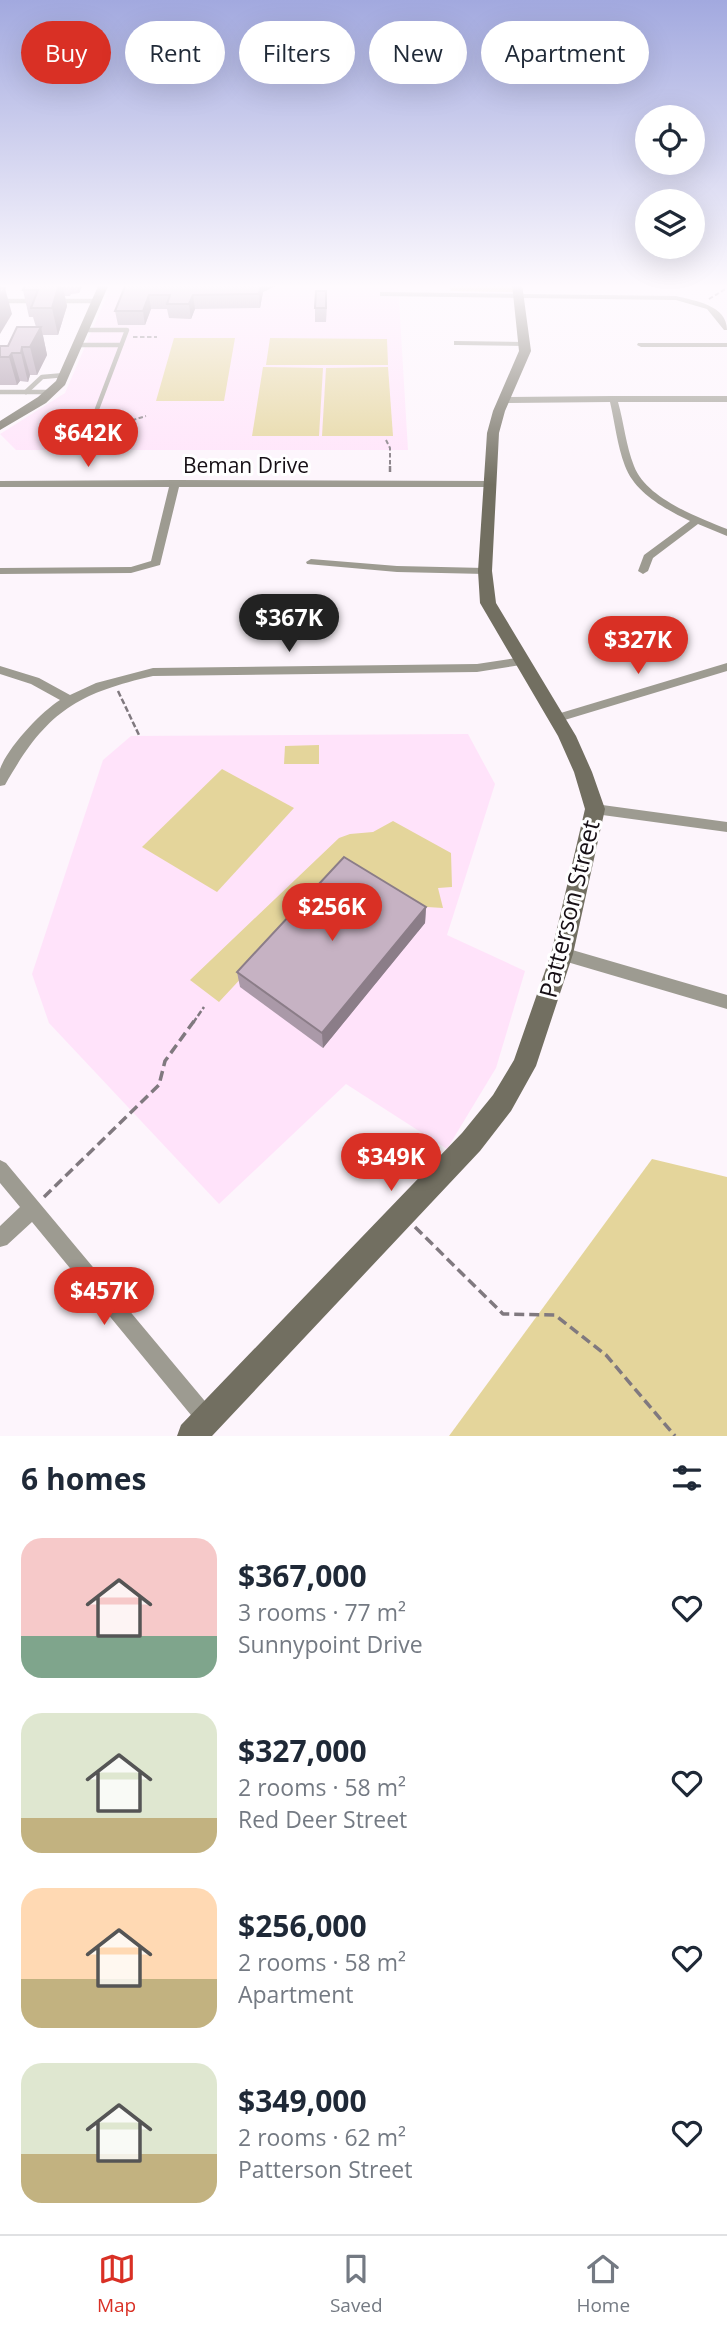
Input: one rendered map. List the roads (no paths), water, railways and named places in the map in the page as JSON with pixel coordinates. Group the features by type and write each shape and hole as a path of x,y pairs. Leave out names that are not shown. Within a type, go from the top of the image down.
{"street":[{"path":"0,426 50,392 65,375 76,351"},
{"name":"Patterson Street","path":"199,1428 471,1142 519,1076 549,999 562,954 594,809 589,782 558,718 510,643 489,604 485,571 493,433 523,351"},
{"path":"504,400 727,399"},
{"path":"613,400 630,468 659,499 727,533"},
{"name":"Beman Drive","path":"0,484 491,484"},
{"path":"0,571 146,568 156,563 175,484"},
{"path":"643,571 648,556 697,520"},
{"path":"311,562 397,569 485,571"},
{"path":"0,781 18,748 35,725 68,699 113,680 153,672 477,668 523,661"},
{"path":"558,718 727,667"},
{"path":"0,670 35,681 68,699"},
{"path":"594,809 727,827"},
{"path":"562,954 727,1002"},
{"path":"0,1169 199,1428"},
{"path":"0,1237 32,1209"}],"lane":[{"path":"94,417 119,351"},
{"path":"26,392 35,378 65,375"},
{"path":"0,392 50,392"}]}
